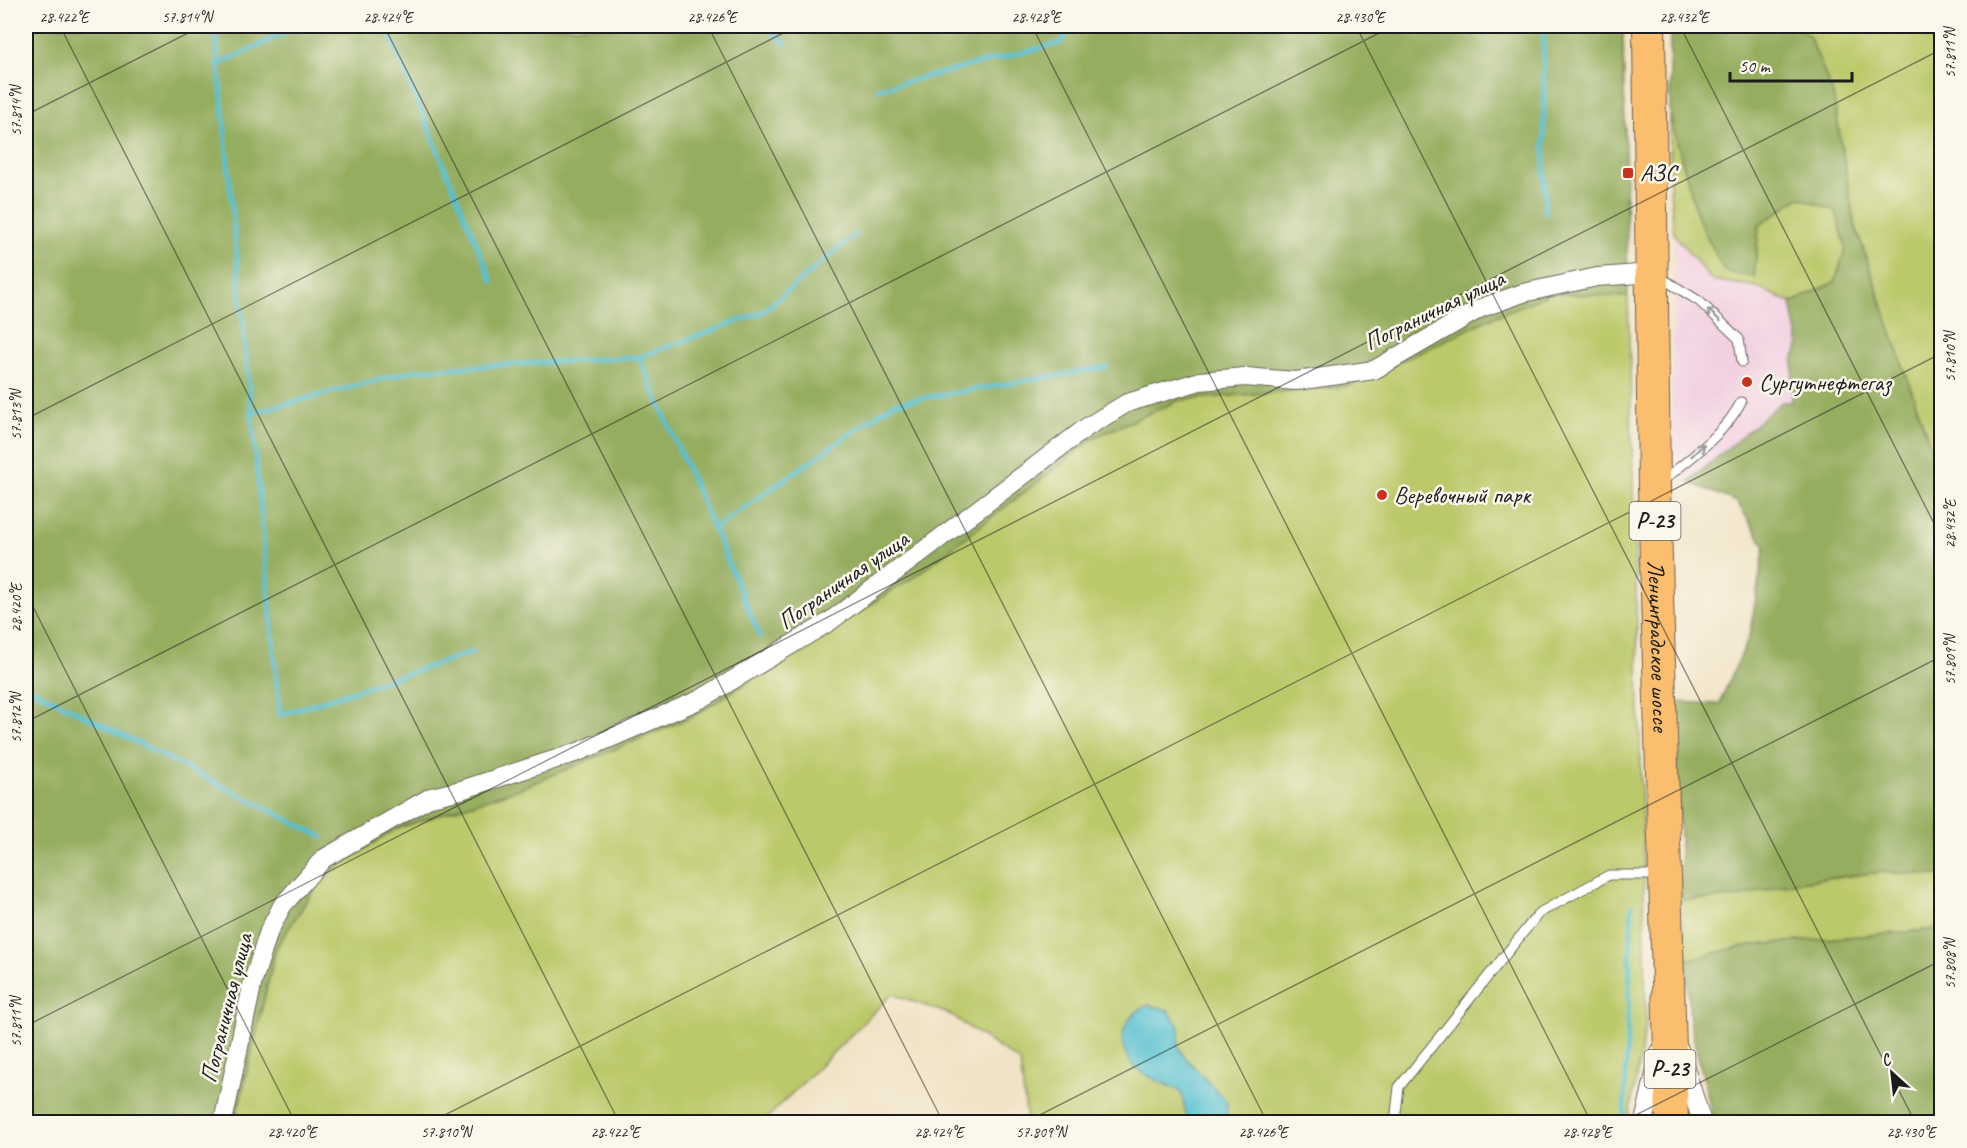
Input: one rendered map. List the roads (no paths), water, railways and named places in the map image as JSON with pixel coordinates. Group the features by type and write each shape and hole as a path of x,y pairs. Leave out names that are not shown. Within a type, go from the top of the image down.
{"highway":[{"name":"Ленинградское шоссе","path":"1649,26 1654,488 1672,1122"}],"street":[{"name":"Пограничная улица","path":"222,1122 254,981 269,931 282,906 300,884 323,859 348,842 431,797 461,790 578,752 701,699 829,622 1088,427 1127,403 1200,381 1235,377 1296,381 1374,370 1481,308 1523,293 1597,277 1653,273"},
{"path":"1644,1122 1669,1016"},
{"path":"1669,1016 1702,1122"}],"lane":[{"path":"1653,273 1699,301 1739,339 1742,362"},
{"path":"1654,488 1692,457 1735,414 1741,402"},
{"path":"1395,1122 1399,1087 1539,913 1609,875 1665,875"}],"water":[{"path":"1149,1005 1168,1010 1180,1028 1178,1045 1184,1056 1227,1102 1227,1118 1224,1122 1188,1122 1181,1092 1148,1076 1132,1064 1124,1046 1124,1029 1133,1015"}],"waterway":[{"path":"215,26 280,715 473,652"},
{"path":"217,65 300,26"},
{"path":"386,26 492,281"},
{"path":"767,26 786,44"},
{"path":"878,89 1060,43 1074,26"},
{"path":"1543,26 1545,214"},
{"path":"251,413 416,370 639,357 761,313 856,234"},
{"path":"639,357 760,636"},
{"path":"715,528 894,403 1107,367"},
{"path":"26,686 322,837"},
{"path":"1624,1122 1632,905"}],"place":[{"name":"АЗС","path":"1628,173"},
{"name":"Сургутнефтегаз","path":"1747,382"},
{"name":"Веревочный парк","path":"1382,495"}]}
